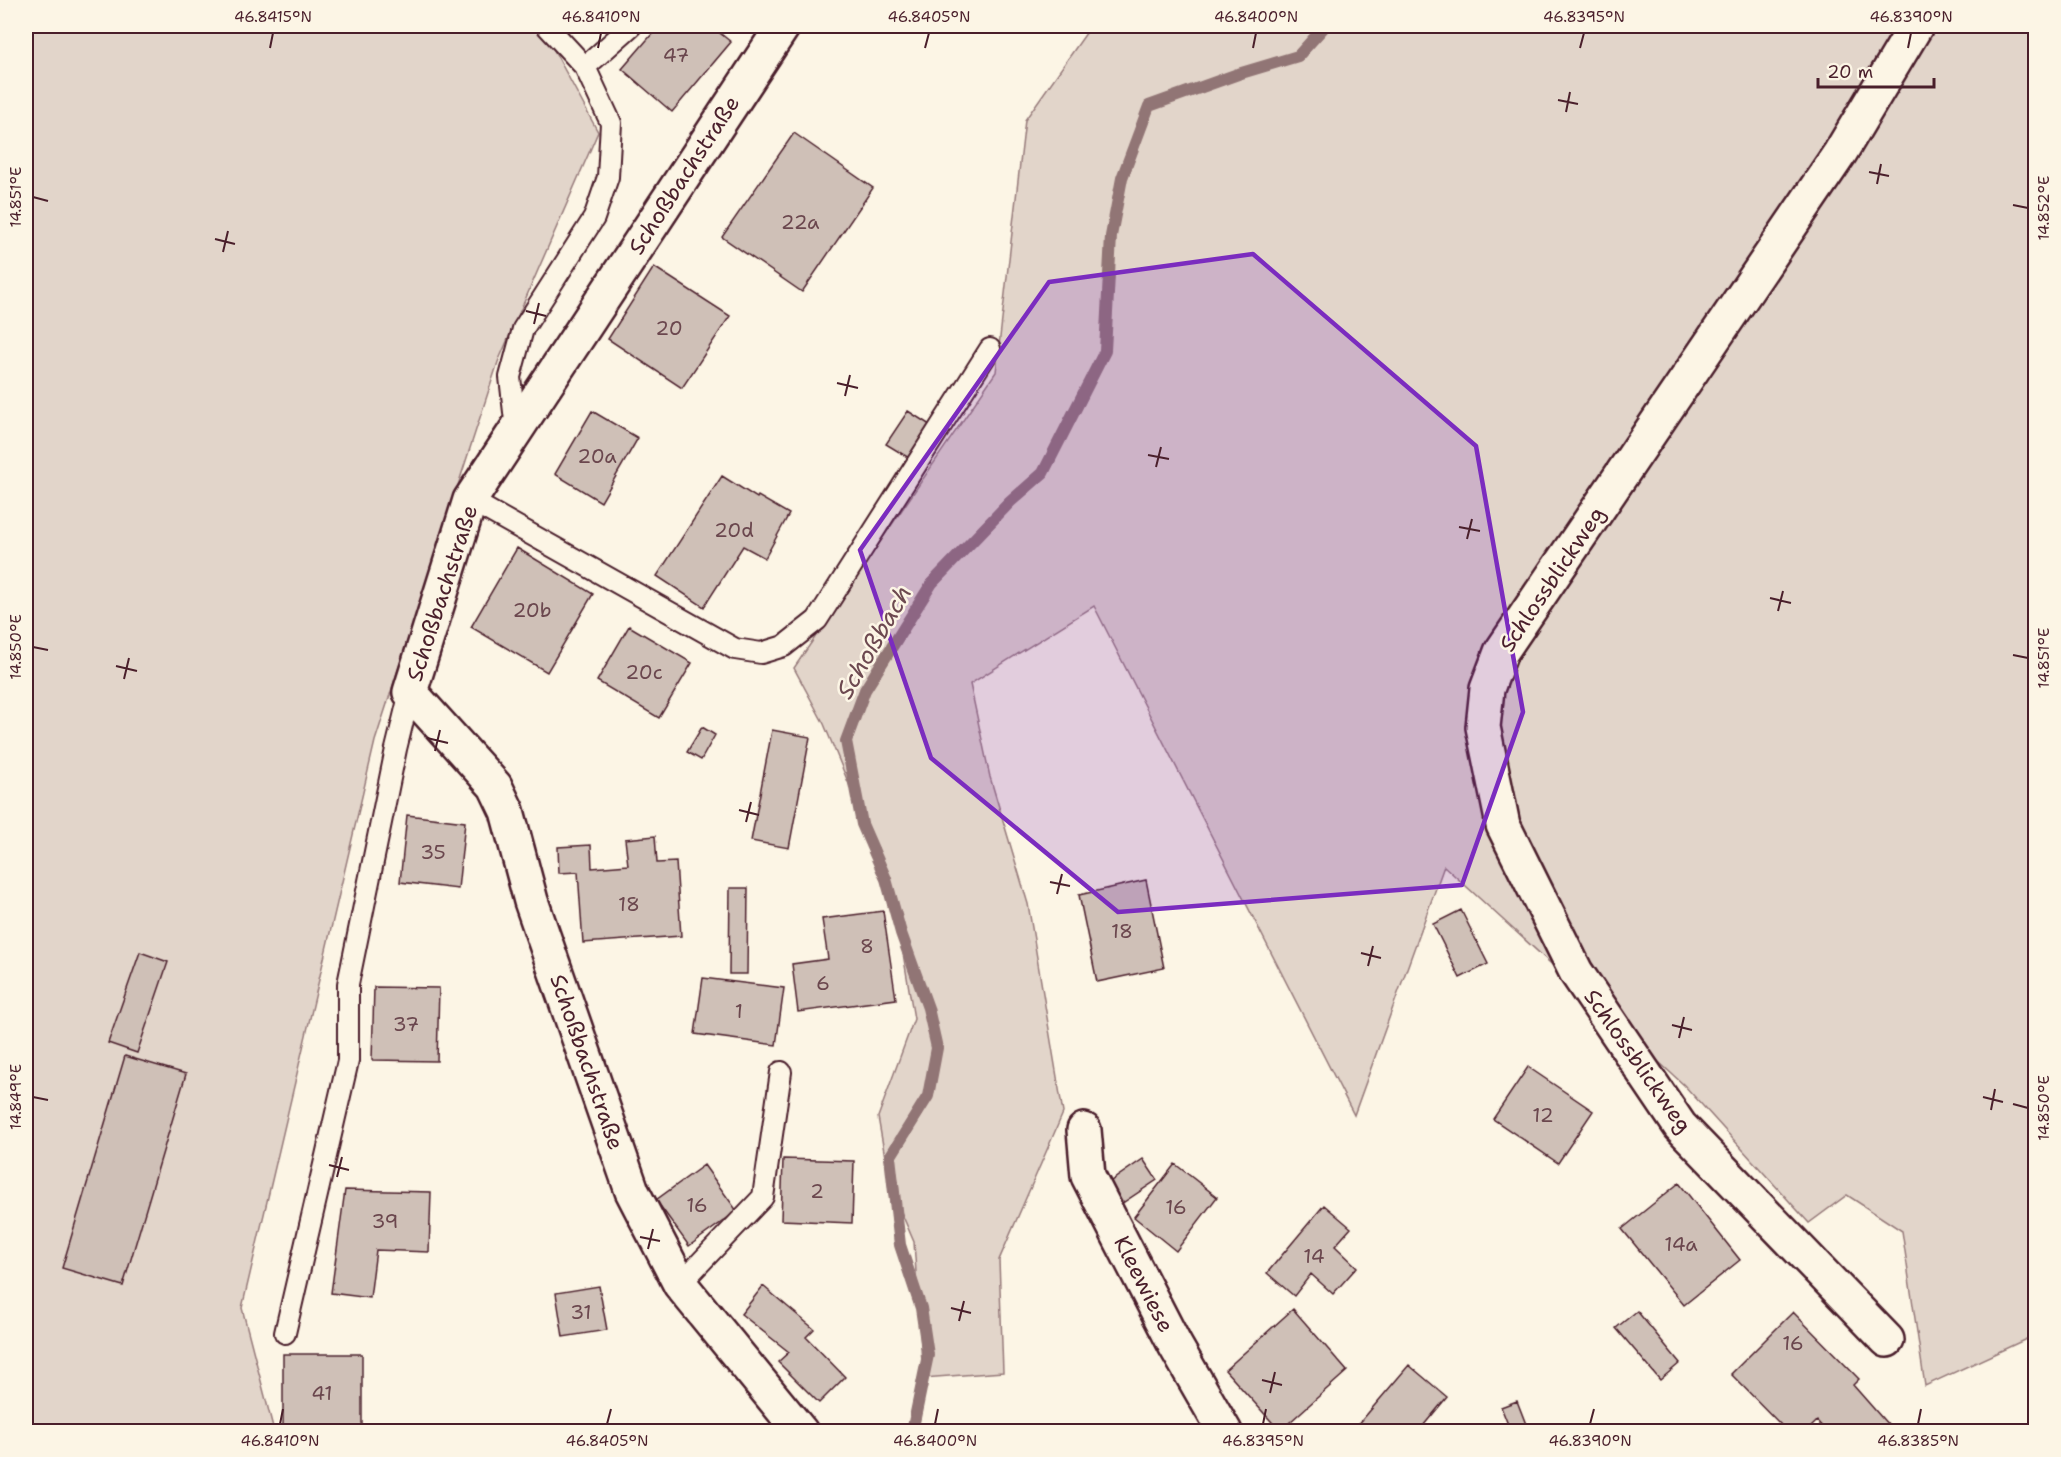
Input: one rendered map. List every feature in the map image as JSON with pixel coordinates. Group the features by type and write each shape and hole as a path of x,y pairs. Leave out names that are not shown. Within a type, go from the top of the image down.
{"street":[{"name":"Schoßbachstraße","path":"783,26 470,500 410,692 495,786 507,811 531,901 633,1191 681,1284 801,1431"},
{"name":"Schlossblickweg","path":"1887,1340 1680,1126 1576,972 1503,825 1483,727 1487,689 1501,652 1840,153 1916,26"},
{"name":"Kleewiese","path":"1084,1130 1088,1176 1175,1345 1225,1431"}],"lane":[{"path":"516,431 510,377 523,329 594,218 608,177 611,123 585,67 547,26"},
{"path":"585,67 631,26"},
{"path":"470,500 735,650 761,653 784,646 817,620 990,349"},
{"path":"285,1333 348,1061 348,984 396,749 410,692"},
{"path":"681,1284 763,1197 781,1072"}],"highlighted area":[{"path":"1253,254 1476,446 1523,712 1462,885 1118,912 931,758 860,550 1049,282"}],"shaded area":[{"path":"26,26 541,26 598,132 498,362 375,741 242,1308 274,1431 26,1431"},
{"path":"1091,26 2035,26 2035,1335 1925,1386 1902,1231 1847,1195 1809,1223 1684,1085 1444,866 1354,1115 1094,606 970,684 990,777 1028,904 1063,1113 999,1260 1003,1372 923,1378 914,1242 890,1186 878,1117 914,1019 892,888 824,724 794,668 996,372 1025,120"}],"building":[{"path":"659,26 711,26 731,42 672,112 622,69"},
{"path":"794,133 873,188 802,292 722,237"},
{"path":"654,267 730,316 682,388 608,339"},
{"path":"592,411 638,438 601,502 555,474"},
{"path":"908,411 930,425 909,458 886,444"},
{"path":"722,476 757,498 758,496 789,514 765,558 743,546 704,607 657,576"},
{"path":"517,548 593,594 547,672 471,627"},
{"path":"629,626 692,663 659,718 597,681"},
{"path":"702,727 715,735 701,760 687,752"},
{"path":"772,730 810,737 789,848 751,841"},
{"path":"407,815 465,822 458,889 400,882"},
{"path":"655,836 657,863 676,862 681,936 583,943 578,872 559,873 558,847 591,845 592,868 628,865 625,839"},
{"path":"1146,880 1164,968 1097,982 1079,895"},
{"path":"730,888 748,888 747,974 729,974"},
{"path":"1461,910 1488,964 1460,978 1433,924"},
{"path":"883,911 896,999 798,1012 792,964 828,959 822,919"},
{"path":"140,952 168,962 137,1053 108,1043"},
{"path":"703,978 784,988 776,1045 695,1034"},
{"path":"374,987 439,988 437,1061 372,1060"},
{"path":"125,1056 186,1074 123,1286 62,1268"},
{"path":"1528,1067 1593,1111 1558,1163 1493,1119"},
{"path":"783,1159 854,1161 852,1223 781,1220"},
{"path":"1143,1159 1157,1180 1115,1208 1101,1188"},
{"path":"1175,1164 1217,1197 1176,1251 1134,1217"},
{"path":"704,1165 737,1211 689,1246 656,1200"},
{"path":"1679,1183 1740,1260 1684,1305 1622,1229"},
{"path":"345,1190 431,1192 429,1252 376,1250 370,1298 331,1293"},
{"path":"1324,1205 1351,1228 1335,1246 1357,1267 1333,1294 1311,1274 1294,1296 1267,1273"},
{"path":"599,1286 607,1330 563,1337 556,1293"},
{"path":"763,1286 814,1329 806,1337 845,1377 819,1403 778,1362 789,1352 741,1314"},
{"path":"1293,1309 1347,1371 1280,1431 1225,1370"},
{"path":"1637,1311 1680,1363 1660,1380 1616,1328"},
{"path":"1793,1312 1859,1379 1853,1385 1889,1426 1883,1432 1827,1432 1817,1421 1806,1432 1788,1432 1731,1374"},
{"path":"283,1354 362,1354 362,1432 283,1432"},
{"path":"1409,1365 1447,1397 1418,1432 1363,1432 1357,1426"},
{"path":"1517,1401 1529,1432 1511,1432 1501,1407"}],"waterway":[{"name":"Schoßbach","path":"912,1432 928,1355 921,1308 900,1245 890,1157 928,1096 937,1048 928,1008 901,933 886,879 862,824 846,741 865,690 932,583 1010,502 1043,473 1105,351 1111,236 1122,178 1149,106 1238,74 1298,56 1325,26"}]}
